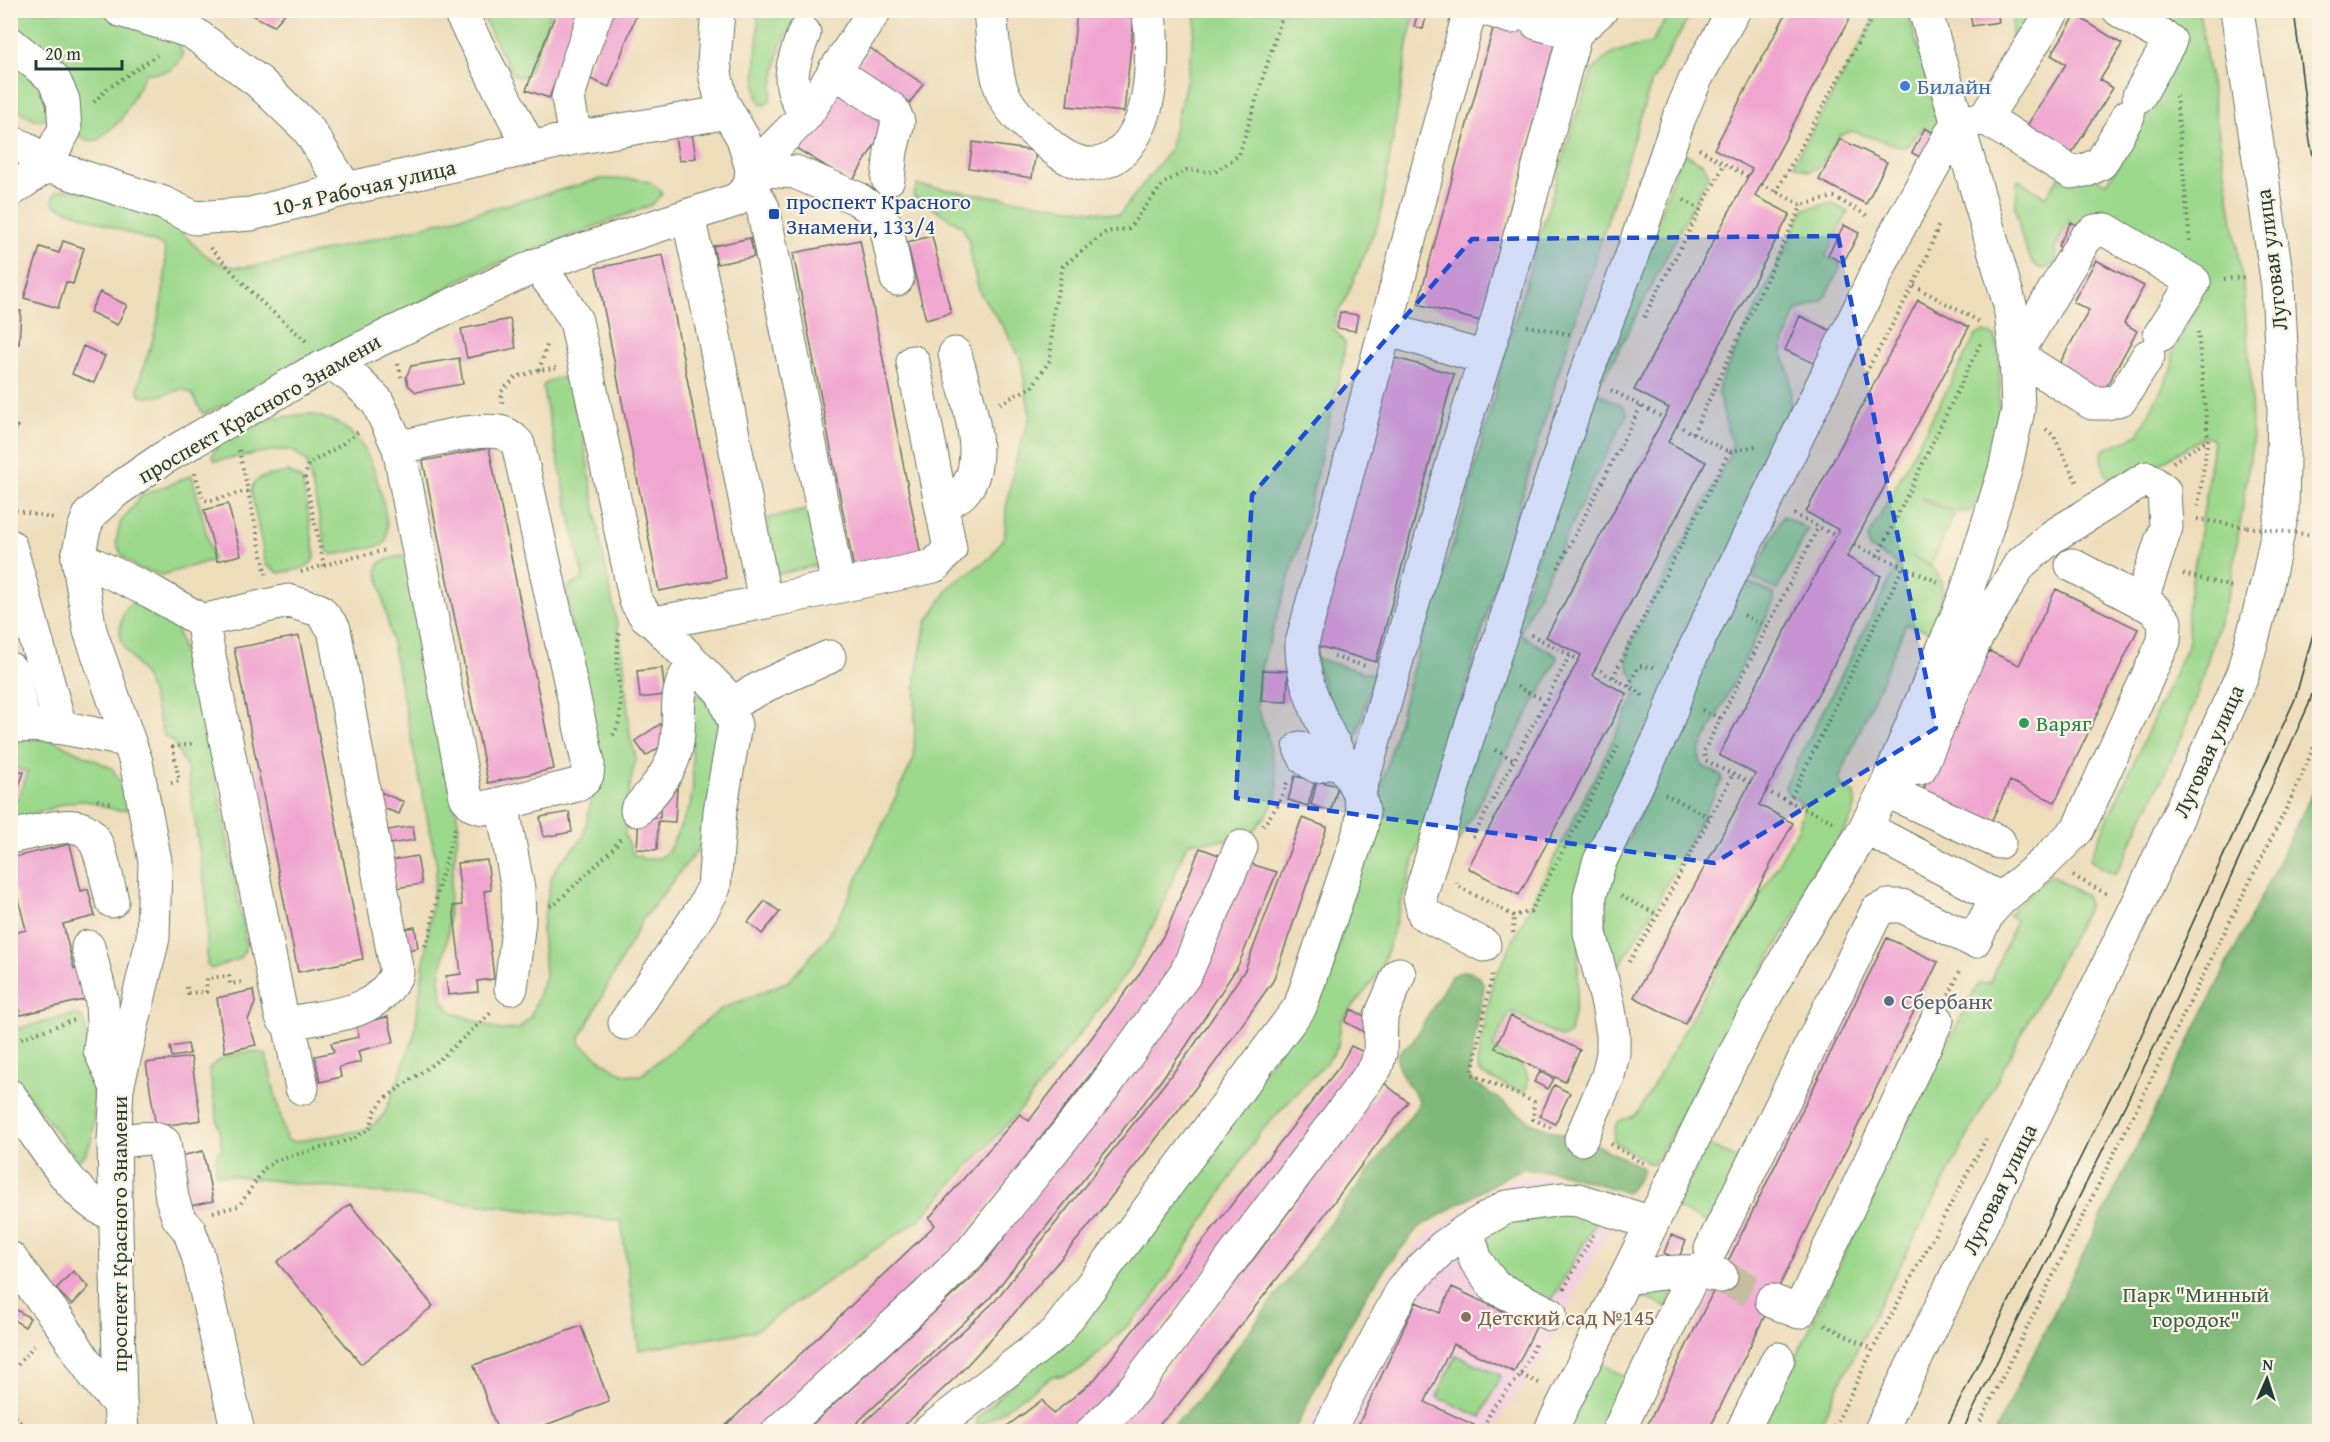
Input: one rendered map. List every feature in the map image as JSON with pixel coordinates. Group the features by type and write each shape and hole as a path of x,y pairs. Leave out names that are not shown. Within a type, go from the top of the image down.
{"main road":[{"path":"120,10 192,32 259,82 308,129 346,189"},
{"path":"459,10 530,148"},
{"path":"575,138 568,99 578,62 597,10"},
{"path":"718,10 714,62 718,90 743,138 746,185 762,208 838,585"},
{"path":"746,185 806,115 875,10"},
{"path":"990,10 1003,95 1021,122 1062,156 1082,164 1096,165 1109,162 1127,146 1142,118 1149,81 1153,34 1148,10"},
{"path":"928,1431 1056,1333 1300,1007 1361,828 1363,811 1359,793 1306,682 1302,648 1470,10"},
{"path":"1512,17 1577,22 1601,10"},
{"path":"1484,945 1424,914 1420,897 1468,736 1585,377 1679,118 1696,78 1734,10"},
{"path":"1550,1431 1748,1027 1791,950 1866,828 1889,781 1966,594 2005,470 2018,410 2016,355 2010,305 1971,120 1925,10"},
{"path":"1575,1133 1608,1076 1613,1053 1613,1034 1604,987 1590,933 1590,896 1599,862 1665,727 1685,669 1897,231 1971,120 2054,10"},
{"path":"1971,120 2071,172 2087,170 2101,164 2170,40 2119,10"},
{"name":"Луговая улица","path":"1880,1431 2150,879 2243,673 2267,584 2282,513 2284,408 2278,286 2237,10"},
{"path":"1359,793 1458,445 1497,321 1577,22"},
{"path":"804,33 791,67 796,100 806,115"},
{"path":"10,43 53,78 63,100 65,129 29,155 43,168 10,191"},
{"path":"834,71 893,110 898,122 888,178"},
{"name":"10-я Рабочая улица","path":"29,155 163,203 195,218 251,214 346,189 575,138 728,112"},
{"path":"746,185 795,172 856,198 875,211 886,225 897,279"},
{"name":"проспект Красного Знамени","path":"121,1418 114,1142 117,1088 153,938 155,861 136,762 90,630 78,558 90,514 117,490 162,459 332,363 537,265 688,216 746,185"},
{"path":"688,216 713,331 765,602"},
{"path":"2106,230 2194,282 2121,399 2107,404 2092,403 2016,355 2085,239 2095,231 2106,230"},
{"path":"537,265 576,321 645,612 693,664 714,682 729,705 735,725 720,811 714,887 703,908 625,1023"},
{"path":"1386,329 1485,358"},
{"path":"942,505 963,492 973,474 977,442 955,354"},
{"path":"645,612 765,602 934,566 950,549 913,362"},
{"path":"332,363 353,378 377,401 393,434 418,544 466,797 473,806 483,808 584,782 588,775 588,762 518,444 504,433 485,430 393,434"},
{"path":"1889,781 1920,768 1976,638 2020,564 2053,536 2147,478 2164,491 2166,527 2141,602"},
{"path":"10,546 60,726"},
{"path":"78,558 152,592 202,621 288,601 319,610 334,629 397,973 390,987 380,998 362,1009 289,1023"},
{"path":"1618,1431 1709,1265 1877,911 1888,906 1902,906 1974,941 1989,912 2001,899 2045,862 2078,829 2164,641 2165,622 2153,608 2072,565"},
{"path":"202,621 281,1014 289,1023 302,1088"},
{"path":"729,705 766,685 829,657"},
{"path":"637,810 664,778 676,748 678,696 684,677 693,664"},
{"path":"10,669 18,726 60,726 82,733 127,740"},
{"path":"1303,754 1316,766 1327,763 1334,744"},
{"path":"1889,781 1999,842"},
{"path":"502,804 518,889 519,920 511,988"},
{"path":"10,837 67,825 87,829 93,835 103,859 112,901"},
{"path":"1866,828 2001,899"},
{"path":"778,1431 970,1253 1104,1087 1186,973 1241,847"},
{"path":"88,947 103,1010 100,1050 117,1088"},
{"path":"1092,1431 1137,1385 1376,1066 1380,1053 1381,1017 1399,974"},
{"path":"1772,1301 1799,1312 1937,1020"},
{"path":"10,1096 60,1167 83,1194 102,1209 116,1213"},
{"path":"114,1142 159,1139 164,1143 172,1198 180,1219 189,1230 198,1255 238,1431"},
{"path":"1328,1431 1404,1287 1443,1247 1467,1230 1506,1207 1545,1200 1578,1200 1652,1223"},
{"path":"1467,1230 1476,1261 1495,1287 1550,1314"},
{"path":"10,1258 58,1320 121,1418"},
{"path":"1625,1278 1709,1265"},
{"path":"1742,1431 1778,1359"}],"path":[{"path":"972,417 1032,387 1050,360 1053,314 1063,266 1106,232 1128,228 1164,183 1187,170 1215,172 1239,155 1284,10"},
{"path":"1776,192 1876,10"},
{"path":"65,129 107,89 192,32"},
{"path":"1689,144 1748,177"},
{"path":"1643,319 1725,163"},
{"path":"1762,184 1802,205 1834,197 1851,207"},
{"path":"1692,433 1802,205"},
{"path":"195,218 207,244 219,259 258,299 332,363"},
{"path":"1914,286 1988,327"},
{"path":"1497,321 1570,334 1567,345"},
{"path":"1878,556 1983,338"},
{"path":"504,433 501,392 516,377 539,370"},
{"path":"1606,388 1664,418"},
{"path":"1555,573 1641,406"},
{"path":"2018,410 2034,417 2054,436 2069,467"},
{"path":"1613,677 1729,452 1677,425"},
{"path":"324,566 305,478 308,464 341,445 361,430 393,434"},
{"path":"236,439 273,604"},
{"path":"2147,478 2208,439"},
{"path":"194,471 203,499 208,501 248,491"},
{"path":"10,509 50,518 90,514"},
{"path":"1791,513 1836,536"},
{"path":"2196,519 2319,536"},
{"path":"1750,783 1705,760 1704,751 1819,526"},
{"path":"346,559 418,544"},
{"path":"1854,545 1935,580"},
{"path":"1789,802 1903,567"},
{"path":"2182,573 2233,587"},
{"path":"588,762 607,744 618,728 619,633 645,612"},
{"path":"1527,632 1579,660"},
{"path":"1302,648 1393,674"},
{"path":"1470,842 1570,655"},
{"path":"1595,668 1641,693 1642,702"},
{"path":"1520,689 1544,700"},
{"path":"1455,874 1458,886 1514,916 1530,911 1625,733"},
{"path":"1975,1431 2286,810 2319,733"},
{"path":"179,781 173,747 225,738"},
{"path":"1490,747 1514,760"},
{"path":"1241,847 1256,835 1278,805 1289,777 1303,754"},
{"path":"1604,987 1629,964 1658,915 1733,774"},
{"path":"1766,791 1822,817"},
{"path":"397,973 422,953 430,934 450,841 466,797"},
{"path":"1684,804 1709,817"},
{"path":"519,920 556,903 614,848 637,810"},
{"path":"2045,862 2115,898"},
{"path":"1632,902 1658,915"},
{"path":"187,987 188,993 206,992 207,978 229,976 230,984 256,981 255,974 272,971"},
{"path":"180,1219 239,1206 264,1169 277,1160 353,1139 370,1128 375,1111 384,1099 440,1059 494,1011 511,988"},
{"path":"1485,1003 1472,1074 1534,1102 1533,1119 1575,1133 1672,1180"},
{"path":"10,1042 103,1010"},
{"path":"1481,1431 1493,1407 1521,1375 1550,1314 1607,1209"},
{"path":"1823,1325 1874,1349"},
{"path":"10,1374 38,1342"},
{"path":"10,1413 33,1431"}],"highlighted area":[{"path":"1838,236 1936,728 1714,863 1236,798 1252,495 1472,239"}],"shaded area":[{"name":"Детский сад №145","path":"1518,1175 1557,1179 1625,1198 1540,1362 1494,1431 1305,1432 1394,1271 1428,1233"}],"green space":[{"path":"11,11 91,11 131,21 178,41 183,55 180,61 168,71 146,73 121,120 98,140 86,140 79,135 11,37"},
{"path":"480,11 551,11 530,70 525,76 517,77 512,74"},
{"path":"758,11 801,11 780,46 770,102 764,105 760,104 756,85"},
{"path":"1197,11 1416,11 1411,27 1380,218 1343,305 1337,312 1334,329 1345,343 1343,362 1302,536 1261,668 1257,708 1267,734 1278,784 1275,800 1252,833 1230,840 1191,842 1186,846 1157,918 1131,967 1023,1107 920,1219 754,1331 639,1350 621,1221 216,1174 216,1155 222,1147 209,1069 213,1064 244,1052 266,1055 286,1139 292,1142 363,1130 375,1124 385,1113 414,1037 437,866 377,569 381,563 391,558 402,556 405,559 420,616 459,827 450,890 448,933 440,978 442,1001 452,1012 499,1030 519,1029 531,1016 545,976 542,928 551,879 558,865 583,838 591,802 599,785 566,593 569,586 582,580 583,575 545,400 543,386 551,380 559,378 568,380 575,386 601,545 623,654 630,736 636,758 630,785 625,835 633,854 645,859 660,858 669,850 690,806 693,788 691,717 696,694 700,695 714,712 724,733 706,839 643,919 580,1038 581,1044 617,1070 625,1074 641,1075 721,1009 789,981 826,939 843,909 914,758 916,675 926,623 951,585 991,557 1005,535 1006,509 1015,463 1030,416 1021,360 1006,331 980,293 971,261 969,241 962,226 913,196 917,185 1119,215 1169,151 1187,78"},
{"path":"1671,11 1693,11 1652,81 1559,371 1385,958 1375,978 1341,1022 1338,1045 1334,1054 1260,1132 1150,1304 1083,1368 1063,1376 1053,1376 976,1429 978,1417 1070,1328 1311,1008 1333,967 1412,672 1464,510 1510,336 1573,125 1592,72 1615,52 1651,43"},
{"path":"1879,11 1908,11 1939,124 1934,132 1923,128 1908,146 1901,147 1852,131 1839,136 1820,167 1809,171 1796,166 1794,163"},
{"path":"2013,11 2040,11 2015,45 2011,40"},
{"path":"2142,11 2199,11 2243,284 2251,381 2252,444 2231,584 2194,704 2180,741 2117,872 2113,874 2091,861 2090,858 2189,641 2187,609 2213,440 2210,437 2204,437 2121,487 2111,482 2105,472 2102,461 2103,450 2138,435 2173,367 2172,352 2200,301 2070,220 2055,247 2057,260 2048,268 2040,268 2027,252 2019,226 2016,203 2019,180 2045,197 2063,172 2089,172 2104,183 2108,182 2141,125 2141,117 2172,51"},
{"path":"10,57 43,88 52,116 38,120 14,108 11,110"},
{"path":"1682,152 1703,164 1709,174 1604,378 1601,377"},
{"path":"601,179 644,180 658,187 662,194 651,205 469,275 277,383 203,414 192,394 183,389 153,397 141,396 138,392 161,305 165,279 164,246 54,205 53,201 58,191 64,190 96,194 124,202 163,219 213,260 229,266 250,267 289,260 393,234"},
{"path":"1832,203 1848,212 1826,255 1840,264 1840,268 1824,299 1796,312 1782,350 1790,377 1791,402 1787,438 1578,951 1577,992 1570,1033 1563,1038 1512,1012 1493,1047 1518,1063 1527,1073 1526,1091 1521,1092 1483,1075 1477,1064 1493,981 1633,700 1637,681 1628,666 1628,648 1729,457 1732,446 1718,393 1719,385 1804,209"},
{"path":"1984,332 1995,336 2000,376 1997,428 1988,479 1969,512 1957,512 1922,498 1954,514 1931,565 1911,556 1933,568 1941,582 1942,599 1936,633 1906,624 1839,779 1842,786 1855,794 1856,800 1850,820 1736,1015 1655,1163 1648,1163 1613,1141 1615,1128 1619,1121 1632,1117 1639,1111 1799,827 1804,808 1799,801 1787,793 1785,786 1898,564 1869,548 1868,538 1976,335"},
{"path":"1592,390 1624,407 1627,414 1521,630 1522,636 1556,655 1557,660 1456,845 1451,849 1444,839"},
{"path":"310,414 329,419 345,428 357,439 367,454 386,516 386,539 383,545 333,555 327,551 307,463 294,452 277,450 215,461 212,456 217,446 227,437 254,424"},
{"path":"289,472 302,480 315,555 306,567 279,573 266,565 251,491 256,481 261,478"},
{"path":"192,475 213,560 162,575 137,568 121,554 116,542 120,523 141,496"},
{"path":"813,509 824,564 778,574 767,518"},
{"path":"1783,516 1808,529 1777,590 1752,578"},
{"path":"1750,583 1774,594 1774,601 1700,750 1701,764 1721,775 1722,780 1653,910 1620,965 1613,966 1604,934 1606,896 1615,867 1677,734 1686,701 1735,593"},
{"path":"139,600 174,619 210,745 245,936 245,950 239,959 211,969 207,965 207,901 187,768 172,740 164,736 147,682 126,651 120,636 120,626 125,609 131,603"},
{"path":"1315,658 1374,675 1354,745 1342,741"},
{"path":"10,737 52,740 112,768 132,803 130,808 119,810 90,802 76,801 11,822 11,802 19,797 28,772 11,766"},
{"name":"Парк \"Минный городок\"","path":"2319,780 2319,1431 1995,1431"},
{"path":"2050,875 2087,897 2088,907 1867,1328 1817,1431 1761,1432 1894,1149 1978,984 1990,982 2016,920 2008,915"},
{"path":"1461,971 1476,975 1481,979 1484,987 1468,1076 1471,1080 1531,1122 1580,1142 1593,1143 1641,1167 1643,1171 1632,1188 1626,1192 1557,1172 1522,1169 1510,1174 1418,1228 1386,1267 1364,1299 1294,1431 1167,1432 1197,1401 1417,1107 1419,1100 1399,1070 1398,1055 1403,1048 1412,1043 1451,976"},
{"path":"76,1014 82,1017 86,1029 94,1100 91,1138 87,1152 78,1160 11,1072 11,1030"},
{"path":"1707,1144 1748,1164 1716,1227 1676,1208"},
{"path":"1519,1211 1601,1213 1549,1305 1489,1266 1483,1230"},
{"path":"1677,1276 1667,1308 1634,1292 1600,1363 1631,1380 1609,1431 1564,1432 1622,1294"},
{"path":"1456,1355 1501,1375 1481,1417 1437,1397"}],"building":[{"path":"242,10 288,10 274,26"},
{"path":"557,10 583,10 549,98 526,90"},
{"path":"612,10 638,10 609,87 586,77"},
{"path":"1513,10 1556,10 1550,21 1555,42 1480,321 1418,304 1494,25"},
{"path":"1788,10 1854,10 1755,196 1790,214 1668,442 1706,462 1592,675 1627,694 1519,895 1468,868 1581,655 1546,637 1669,408 1634,390 1752,169 1714,149"},
{"path":"1970,10 1997,10 1999,22 1972,26"},
{"path":"1418,11 1427,13 1423,29 1414,27"},
{"path":"1077,12 1134,18 1124,112 1067,106"},
{"path":"2076,15 2122,44 2100,80 2113,88 2070,156 2026,127 2066,64 2051,55"},
{"path":"870,48 923,84 908,106 855,70"},
{"path":"840,95 888,123 852,182 794,147 831,96"},
{"path":"1925,128 1939,136 1926,160 1912,153"},
{"path":"692,133 696,158 679,161 675,136"},
{"path":"1840,139 1887,162 1866,204 1819,180"},
{"path":"973,142 1036,151 1032,178 969,168"},
{"path":"2071,222 2085,230 2072,254 2058,246"},
{"path":"1844,225 1859,233 1843,263 1828,255"},
{"path":"932,236 951,313 926,320 907,242"},
{"path":"750,238 754,257 717,264 713,246"},
{"path":"860,240 922,561 855,574 793,253"},
{"path":"63,241 84,248 73,284 66,282 58,308 24,298 40,247 59,253"},
{"path":"663,255 726,578 659,591 596,268"},
{"path":"2096,260 2144,286 2124,323 2137,331 2101,396 2055,372 2089,310 2073,302"},
{"path":"100,292 127,305 117,325 90,312"},
{"path":"1918,300 1969,327 1847,557 1881,576 1759,805 1793,823 1685,1024 1634,997 1755,774 1719,755 1839,530 1806,512"},
{"path":"10,311 21,311 19,344 10,343"},
{"path":"1340,312 1358,315 1355,331 1337,328"},
{"path":"1800,316 1834,332 1818,365 1785,350"},
{"path":"510,319 516,348 467,358 461,329"},
{"path":"83,346 105,356 94,383 72,374"},
{"path":"1392,357 1454,374 1376,662 1314,645"},
{"path":"459,358 463,384 416,392 408,385 406,377 411,366"},
{"path":"10,423 18,426 11,444 10,444"},
{"path":"489,448 554,769 488,783 423,461"},
{"path":"228,504 241,555 217,561 204,510"},
{"name":"Варяг","path":"2056,589 2138,629 2055,802 2010,781 1989,826 1921,794 1989,651 2019,665"},
{"path":"299,636 363,959 298,972 234,648"},
{"path":"662,668 665,695 640,698 637,671"},
{"path":"1263,670 1288,671 1287,702 1261,701"},
{"path":"660,724 671,739 646,756 635,741"},
{"path":"10,768 24,772 15,797 10,795"},
{"path":"1295,776 1315,781 1308,806 1288,800"},
{"path":"1317,781 1338,786 1331,811 1311,805"},
{"path":"661,787 677,788 675,822 658,821 657,850 637,849 639,816 660,818"},
{"path":"380,792 404,802 399,814 375,805"},
{"path":"569,812 572,832 544,837 540,817"},
{"path":"1302,818 1327,827 1273,981 1214,1064 1087,1228 957,1376 897,1432 854,1432 995,1301 1190,1051 1245,970"},
{"path":"413,826 415,840 390,844 388,830"},
{"path":"70,844 81,891 88,889 95,916 63,924 74,969 83,967 91,998 21,1015 10,972 10,934 26,930 16,890 10,891 10,858"},
{"path":"1200,848 1224,857 1160,991 1093,1071 960,1241 756,1432 719,1432 935,1225 929,1218 1020,1114 1029,1121 1138,976 1167,930"},
{"path":"417,856 422,884 396,888 392,860"},
{"path":"487,860 491,890 484,891 494,979 477,981 478,992 448,995 446,976 461,974 453,906 462,905 457,863"},
{"path":"1248,863 1277,872 1238,966 1185,1048 1147,1099 990,1298 847,1432 804,1432 980,1270 1094,1118"},
{"path":"765,901 780,912 762,934 748,922"},
{"path":"415,927 418,948 403,951 400,930"},
{"path":"1887,938 1938,962 1708,1432 1644,1432"},
{"path":"253,990 255,1003 248,1020 256,1045 225,1052 217,998"},
{"path":"1351,1009 1370,1019 1364,1032 1345,1022"},
{"path":"1511,1016 1580,1050 1565,1082 1495,1048"},
{"path":"388,1017 394,1042 358,1051 361,1062 339,1067 341,1077 320,1082 315,1056 334,1052 331,1043 359,1037 356,1024"},
{"path":"188,1044 190,1054 172,1057 170,1047"},
{"path":"1351,1046 1370,1055 1356,1079 1080,1432 999,1432 1042,1400 1053,1414 1095,1379 1339,1067"},
{"path":"191,1057 201,1120 156,1127 146,1063"},
{"path":"1540,1072 1554,1079 1548,1089 1534,1082"},
{"path":"1384,1083 1408,1102 1280,1275 1175,1409 1151,1432 1105,1432 1153,1388 1255,1257"},
{"path":"1554,1085 1570,1093 1555,1124 1540,1116"},
{"path":"203,1151 213,1201 190,1206 180,1156"},
{"path":"350,1204 433,1306 361,1364 277,1262"},
{"path":"1671,1235 1686,1241 1678,1259 1664,1253"},
{"path":"73,1271 89,1287 72,1305 56,1289"},
{"path":"1452,1287 1536,1327 1514,1372 1453,1344 1425,1402 1474,1425 1471,1432 1355,1432 1416,1302 1440,1313"},
{"path":"15,1309 30,1318 25,1327 10,1318"},
{"path":"581,1326 609,1401 527,1432 498,1432 474,1365"}],"tunnel":[{"path":"1721,1276 1772,1301"}],"tram line":[{"path":"2294,10 2310,142 2320,186"},
{"path":"1944,1432 2141,1036 2295,699 2320,609"},
{"path":"1962,1432 2156,1043 2309,704 2320,668"}],"place":[{"name":"Билайн","path":"1905,86"},
{"name":"проспект Красного Знамени, 133/4","path":"774,214"},
{"name":"Варяг","path":"2024,723"},
{"name":"Сбербанк","path":"1889,1001"},
{"name":"Детский сад №145","path":"1466,1317"}]}
